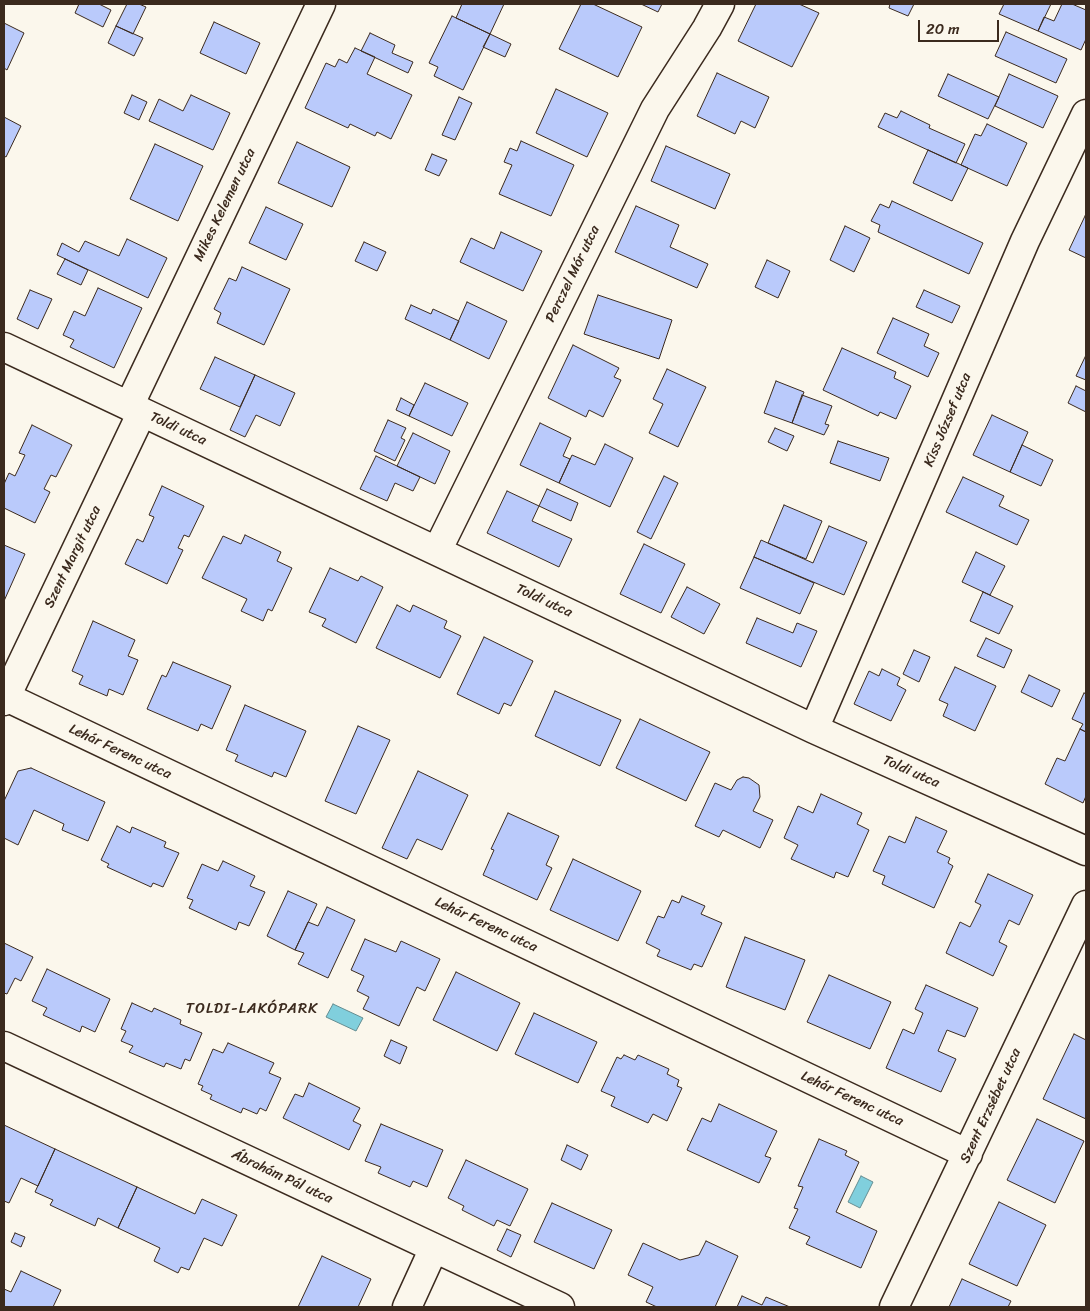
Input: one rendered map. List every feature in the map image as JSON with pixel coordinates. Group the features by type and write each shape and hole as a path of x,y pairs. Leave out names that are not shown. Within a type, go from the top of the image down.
{"street":[{"name":"Mikes Kelemen utca","path":"136,409 321,4"},
{"name":"Perczel Mór utca","path":"437,551 655,109 707,28 720,4"},
{"name":"Kiss József utca","path":"814,729 1025,241 1086,114"},
{"name":"Toldi utca","path":"4,347 814,729 1086,851"},
{"name":"Szent Margit utca","path":"4,698 136,409"},
{"name":"Lehár Ferenc utca","path":"4,698 968,1154"},
{"name":"Szent Erzsébet utca","path":"894,1307 1086,905"},
{"name":"Ábrahám Pál utca","path":"4,1046 560,1307"},
{"path":"407,1307 434,1248"}],"water":[{"path":"333,1004 363,1018 356,1031 326,1017"},
{"path":"861,1176 873,1182 860,1208 848,1202"}],"building":[{"path":"79,4 99,4 111,10 103,27 75,13"},
{"path":"127,4 139,4 146,7 133,34 116,26"},
{"path":"462,4 504,4 490,34 456,18"},
{"path":"581,4 593,4 642,27 618,77 559,49"},
{"path":"641,4 662,4 658,12"},
{"path":"756,4 799,4 819,13 792,67 738,41"},
{"path":"890,4 914,4 908,16 889,8"},
{"path":"1004,4 1051,4 1038,31 999,14"},
{"path":"1062,4 1072,4 1086,10 1086,39 1081,50 1038,31 1044,17 1054,21"},
{"path":"452,16 490,34 463,90 434,76 438,67 429,63"},
{"path":"214,22 260,43 246,74 200,53"},
{"path":"4,23 24,33 7,70 4,68"},
{"path":"116,26 143,38 134,56 108,43"},
{"path":"1006,32 1067,59 1056,83 995,56"},
{"path":"370,33 395,45 392,53 413,62 408,73 361,51"},
{"path":"490,34 511,44 505,57 483,47"},
{"path":"355,48 375,57 367,74 412,95 391,139 377,132 375,136 350,124 348,128 305,108 326,63 335,67 339,59 347,63"},
{"path":"717,73 769,97 755,128 741,121 735,134 697,116"},
{"path":"948,74 999,97 988,119 938,96"},
{"path":"1009,74 1058,96 1043,128 995,106"},
{"path":"556,89 608,113 587,157 536,133"},
{"path":"132,95 147,102 139,120 124,113"},
{"path":"191,95 230,113 213,150 149,121 159,99 183,111"},
{"path":"459,97 472,103 455,140 442,135"},
{"path":"901,111 930,125 929,128 965,144 956,163 878,127 885,113 897,118"},
{"path":"4,117 21,126 6,157 4,156"},
{"path":"987,124 1027,143 1007,186 961,165 975,134 981,136"},
{"path":"521,141 574,165 551,216 499,194 512,165 504,162 510,148 517,151"},
{"path":"297,142 350,167 332,207 278,183"},
{"path":"155,144 203,166 178,221 130,199"},
{"path":"666,146 730,174 715,209 651,181"},
{"path":"928,150 968,168 952,201 913,183"},
{"path":"432,154 447,160 439,176 425,170"},
{"path":"892,201 983,243 969,274 878,232 880,225 871,221 880,204 889,208"},
{"path":"636,206 679,225 670,247 708,264 697,288 615,252"},
{"path":"266,207 303,224 286,260 249,243"},
{"path":"1086,217 1086,258 1069,250"},
{"path":"845,226 870,238 854,272 830,260"},
{"path":"501,232 542,251 523,291 460,262 471,238 494,249"},
{"path":"127,239 167,258 148,298 57,255 62,243 79,252 85,241 119,256"},
{"path":"364,242 386,252 377,271 355,261"},
{"path":"65,259 88,270 81,285 57,274"},
{"path":"767,260 790,271 778,298 755,287"},
{"path":"242,267 290,289 264,345 217,323 221,313 214,309 229,278 236,281"},
{"path":"98,288 142,308 114,368 70,347 74,340 63,335 74,311 85,316"},
{"path":"30,290 52,299 38,329 17,319"},
{"path":"924,290 960,306 952,323 916,307"},
{"path":"598,295 672,320 659,359 584,334"},
{"path":"467,302 507,321 489,359 450,340"},
{"path":"411,305 431,314 433,309 459,321 450,340 405,319"},
{"path":"893,318 929,334 924,346 939,353 928,377 877,353"},
{"path":"573,345 619,368 614,377 621,380 603,417 589,410 586,417 548,398"},
{"path":"842,348 896,372 894,378 911,386 896,419 880,412 878,416 823,390"},
{"path":"1086,355 1086,380 1076,376"},
{"path":"215,357 255,375 240,407 200,389"},
{"path":"667,369 706,387 678,447 649,433 663,404 653,399"},
{"path":"255,375 295,393 280,426 256,415 245,437 230,430"},
{"path":"776,381 804,392 792,423 764,413"},
{"path":"425,383 468,403 452,436 409,416"},
{"path":"1076,386 1086,391 1086,412 1068,403"},
{"path":"802,395 832,406 825,424 829,425 824,435 792,423"},
{"path":"401,398 414,405 409,416 396,410"},
{"path":"992,415 1028,432 1010,472 973,455"},
{"path":"388,420 406,428 401,438 405,440 395,461 374,451"},
{"path":"540,423 571,438 563,456 570,459 559,483 520,465"},
{"path":"32,425 72,445 56,477 51,475 44,489 50,492 35,523 4,508 4,484 9,473 15,476 25,455 19,453"},
{"path":"775,428 794,436 787,451 768,442"},
{"path":"413,433 450,451 435,484 397,466"},
{"path":"838,441 889,458 880,481 830,463"},
{"path":"605,444 633,458 610,507 559,483 572,455 595,465"},
{"path":"1022,445 1053,460 1041,486 1010,472"},
{"path":"376,456 420,477 413,491 395,483 387,501 360,489"},
{"path":"664,476 678,483 651,539 637,532"},
{"path":"963,477 1004,496 999,506 1029,520 1017,545 946,512"},
{"path":"162,486 204,506 189,537 184,535 178,548 183,550 167,584 125,564 137,539 143,542 154,517 149,515"},
{"path":"547,489 578,503 571,521 539,506"},
{"path":"507,491 539,506 532,521 572,539 559,567 487,533"},
{"path":"784,505 822,521 806,559 768,543"},
{"path":"829,526 867,542 844,595 754,557 761,540 813,563"},
{"path":"245,535 281,552 277,561 292,568 272,611 268,609 263,621 241,611 247,599 202,578 223,536 241,544"},
{"path":"644,544 685,564 661,613 620,594"},
{"path":"4,545 25,554 4,601"},
{"path":"976,552 1005,566 990,595 962,582"},
{"path":"754,557 814,583 800,614 740,588"},
{"path":"330,568 358,581 361,576 383,587 356,643 322,626 326,619 309,612"},
{"path":"687,587 720,604 704,634 671,617"},
{"path":"983,592 1013,606 999,634 970,621"},
{"path":"397,605 410,612 413,605 447,621 444,628 461,636 440,678 376,648"},
{"path":"757,618 793,633 797,623 817,631 801,667 746,643"},
{"path":"93,621 135,640 128,656 138,660 123,695 109,689 107,696 79,684 83,676 72,671"},
{"path":"484,637 533,661 511,706 504,703 499,714 457,694"},
{"path":"986,638 1012,650 1004,668 977,656"},
{"path":"914,650 930,657 919,682 903,674"},
{"path":"173,662 231,686 212,729 201,724 198,731 147,709 162,675 166,677"},
{"path":"955,667 996,686 975,731 943,716 948,704 939,700"},
{"path":"882,669 900,678 897,685 906,690 891,721 854,704 869,671 879,676"},
{"path":"1029,675 1060,690 1052,707 1021,692"},
{"path":"555,691 621,720 600,766 535,736"},
{"path":"1084,693 1086,694 1086,732 1080,729 1083,724 1072,719"},
{"path":"245,705 306,731 286,777 274,772 272,777 235,761 238,755 226,750"},
{"path":"640,719 710,752 686,801 616,768"},
{"path":"358,726 390,740 356,814 325,801"},
{"path":"1080,729 1086,732 1086,796 1083,803 1045,784 1057,758 1065,761"},
{"path":"31,768 105,802 88,841 62,830 64,824 34,810 18,845 4,838 4,801 18,771"},
{"path":"418,771 468,795 442,850 417,839 407,859 382,848"},
{"path":"743,777 749,778 759,785 760,797 753,811 773,820 760,848 723,830 719,837 695,826 715,783 731,790 737,780"},
{"path":"821,794 862,813 857,824 869,830 848,877 836,872 834,878 791,859 798,845 784,838 798,806 813,813"},
{"path":"508,813 559,836 546,865 552,868 537,900 483,875 494,850 491,849"},
{"path":"916,817 947,831 937,852 950,858 948,863 953,866 934,908 882,884 885,876 873,871 889,836 905,843"},
{"path":"117,826 130,833 132,827 166,842 164,847 179,853 163,887 153,883 151,887 107,867 109,864 101,860"},
{"path":"573,859 641,891 618,941 550,910"},
{"path":"223,861 255,876 250,886 265,892 249,926 239,922 236,930 189,908 193,900 187,898 202,864 218,871"},
{"path":"988,874 1033,895 1019,925 1009,920 999,942 1007,946 993,976 946,953 960,922 970,927 981,905 975,902"},
{"path":"288,891 317,904 295,950 267,936"},
{"path":"682,896 705,906 701,914 722,923 702,967 694,964 691,970 657,956 660,950 646,943 658,916 664,918 672,900 679,903"},
{"path":"327,907 355,920 328,978 298,964 304,953 295,950 308,922 318,926"},
{"path":"745,937 805,960 785,1010 726,987"},
{"path":"365,939 396,952 401,941 440,959 425,991 417,987 399,1026 363,1009 369,997 357,991 364,976 351,970"},
{"path":"4,943 33,957 21,981 15,978 7,994 4,993"},
{"path":"47,969 110,999 95,1032 82,1026 80,1032 43,1015 47,1008 32,1001"},
{"path":"456,972 520,1003 497,1051 433,1020"},
{"path":"829,975 891,1002 870,1049 807,1022"},
{"path":"926,985 978,1008 965,1037 947,1030 938,1051 956,1059 941,1092 886,1068 903,1029 914,1034 923,1013 915,1009"},
{"path":"132,1003 152,1012 154,1008 181,1020 180,1024 202,1033 190,1061 185,1059 181,1069 166,1063 164,1067 129,1052 133,1046 121,1041 126,1031 121,1029"},
{"path":"534,1013 597,1042 578,1083 515,1054"},
{"path":"1074,1034 1086,1040 1086,1119 1043,1099"},
{"path":"391,1040 407,1047 400,1064 384,1056"},
{"path":"228,1043 274,1063 269,1073 281,1078 266,1111 260,1108 257,1114 243,1108 241,1113 210,1099 212,1095 201,1090 203,1086 198,1084 213,1049 223,1053"},
{"path":"624,1055 635,1060 638,1055 669,1069 667,1074 679,1080 677,1086 682,1088 667,1121 653,1114 648,1123 611,1106 615,1097 601,1091 617,1057 621,1059"},
{"path":"309,1083 360,1108 353,1121 361,1125 349,1150 283,1118 295,1094 303,1097"},
{"path":"719,1104 777,1131 765,1156 771,1158 759,1183 687,1150 702,1118 711,1122"},
{"path":"1037,1119 1084,1141 1055,1203 1007,1180"},
{"path":"381,1124 443,1150 427,1187 413,1181 410,1187 378,1173 381,1167 365,1161"},
{"path":"4,1125 55,1149 38,1186 21,1178 9,1203 4,1201"},
{"path":"819,1139 847,1151 845,1155 859,1162 836,1212 877,1231 861,1268 806,1244 810,1237 789,1228 798,1209 794,1208 803,1187 798,1186"},
{"path":"567,1145 588,1155 581,1170 561,1160"},
{"path":"55,1149 137,1187 118,1228 98,1218 95,1226 50,1205 53,1200 35,1192"},
{"path":"466,1160 528,1189 510,1226 497,1220 494,1226 462,1210 464,1206 448,1198"},
{"path":"137,1187 195,1214 202,1199 237,1215 222,1246 204,1238 189,1270 181,1267 178,1273 154,1261 160,1248 118,1228"},
{"path":"999,1202 1046,1225 1017,1286 969,1264"},
{"path":"552,1203 612,1230 594,1269 534,1242"},
{"path":"507,1229 521,1235 511,1257 497,1250"},
{"path":"15,1233 25,1237 21,1247 11,1242"},
{"path":"706,1241 738,1256 715,1307 657,1307 646,1302 653,1287 628,1275 643,1243 680,1260 699,1255"},
{"path":"322,1256 371,1279 358,1307 298,1307"},
{"path":"21,1271 61,1290 53,1307 4,1307 4,1289 11,1292"},
{"path":"962,1279 1011,1301 1008,1307 949,1307"},
{"path":"742,1296 762,1305 766,1297 790,1307 737,1307"}],"district":[{"name":"TOLDI-LAKÓPARK","path":"252,1009"}]}
